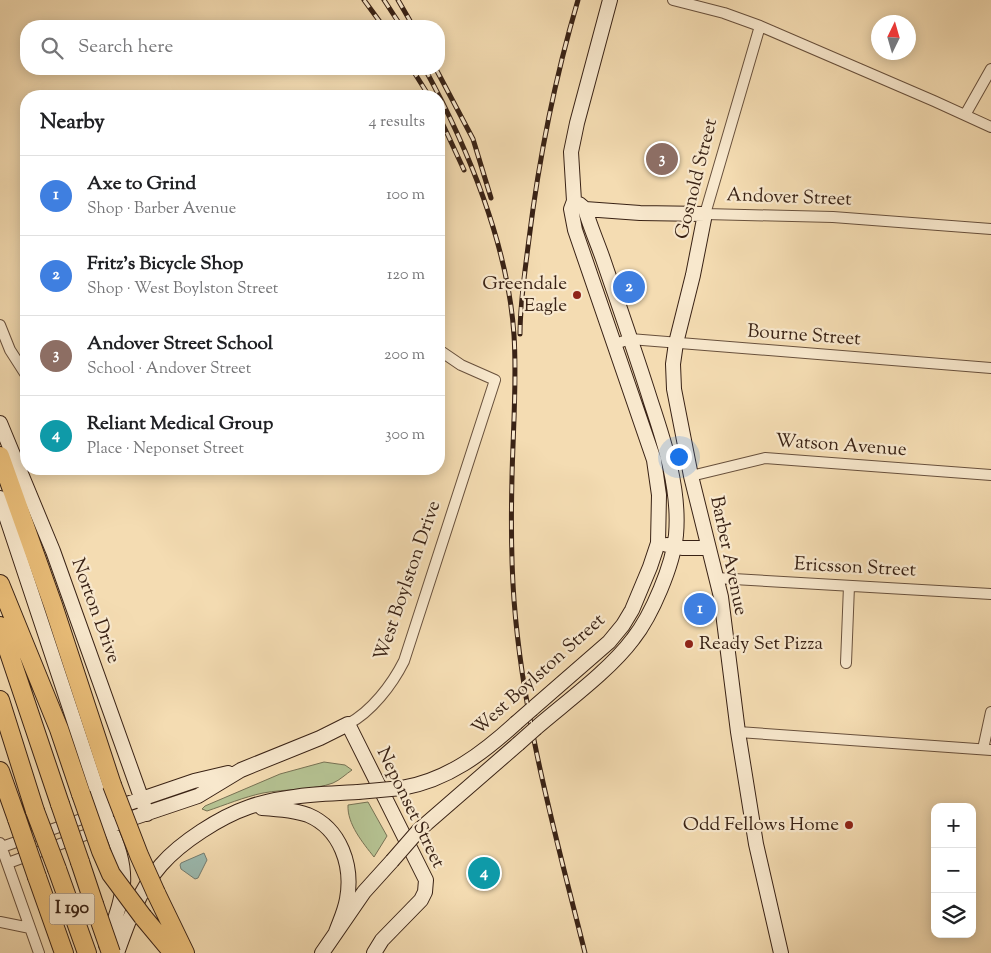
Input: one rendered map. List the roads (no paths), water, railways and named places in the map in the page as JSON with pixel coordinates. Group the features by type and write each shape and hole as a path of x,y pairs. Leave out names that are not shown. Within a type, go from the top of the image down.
{"highway":[{"path":"0,456 53,605 112,785 139,855 185,953"},
{"path":"0,584 59,729 101,852 111,874 173,953"},
{"name":"I 190","path":"0,626 111,953"},
{"name":"I 190","path":"0,700 35,811 86,951"},
{"path":"0,771 64,953"}],"main road":[{"name":"West Boylston Street","path":"336,932 364,892 419,830 605,669 634,638 650,612 674,546 676,523 669,458 630,339 580,205 571,166 573,139 610,0"},
{"name":"West Boylston Street","path":"117,953 139,899 160,866 197,833 248,807 282,799 402,788 425,782 463,765 491,746 596,654 623,625 643,586 658,542 659,495 655,467 575,230 571,210 580,205"},
{"name":"Andover Street","path":"580,205 640,213 705,214"},
{"name":"Gosnold Street","path":"676,343 693,275 705,214"},
{"name":"Barber Avenue","path":"676,343 673,364 674,389 691,476 721,597 738,732 756,844 781,953"},
{"name":"Norton Drive","path":"0,424 20,472"},
{"name":"Norton Drive","path":"21,475 53,551 147,814"},
{"path":"0,498 109,826 122,859 124,890 122,901 103,953"},
{"path":"658,542 682,548 708,548"},
{"name":"West Boylston Drive","path":"105,811 194,781 241,770 320,738 348,724"},
{"name":"Neponset Street","path":"348,724 426,880 425,892 421,900 382,940 374,953"},
{"name":"West Boylston Drive","path":"109,826 198,796 241,770"},
{"path":"248,807 286,810 309,816 324,825 336,838 346,859 349,888 344,912 336,932 322,953"}],"street":[{"path":"673,0 724,13 760,26 991,127"},
{"name":"Gosnold Street","path":"705,214 760,26"},
{"path":"965,115 991,69"},
{"name":"Andover Street","path":"705,214 833,217 991,229"},
{"path":"0,325 12,355 20,366"},
{"name":"Bourne Street","path":"614,344 630,339 991,368"},
{"name":"West Boylston Drive","path":"348,724 356,720 373,704 392,681 404,661 495,380 461,365 445,354"},
{"name":"Watson Avenue","path":"691,476 765,458 991,475"},
{"name":"Ericsson Street","path":"716,578 991,594"},
{"path":"846,663 849,586"},
{"path":"738,732 987,749 991,712"},
{"name":"West Boylston Drive","path":"39,953 1,845 105,811"},
{"name":"West Boylston Drive","path":"8,863 109,826"},
{"path":"0,922 30,928"}],"water":[{"path":"204,853 207,860 198,878 195,879 181,869 181,863"}],"railway":[{"path":"364,0 379,20"},
{"path":"384,0 397,20"},
{"path":"398,0 410,20"},
{"path":"520,334 524,275 543,148 562,59 578,0"},
{"path":"416,75 425,90"},
{"path":"428,75 436,90"},
{"path":"439,75 473,139 491,198"},
{"path":"445,108 470,164 495,232 510,301 514,335 515,370 512,554 518,645 542,778 585,953"},
{"path":"445,129 464,170"}],"place":[{"name":"Andover Street School","path":"662,159"},
{"name":"Fritz's Bicycle Shop","path":"629,287"},
{"name":"Greendale Eagle","path":"577,295"},
{"name":"Axe to Grind","path":"700,609"},
{"name":"Ready Set Pizza","path":"689,644"},
{"name":"Odd Fellows Home","path":"849,825"},
{"name":"Reliant Medical Group","path":"484,873"}]}
